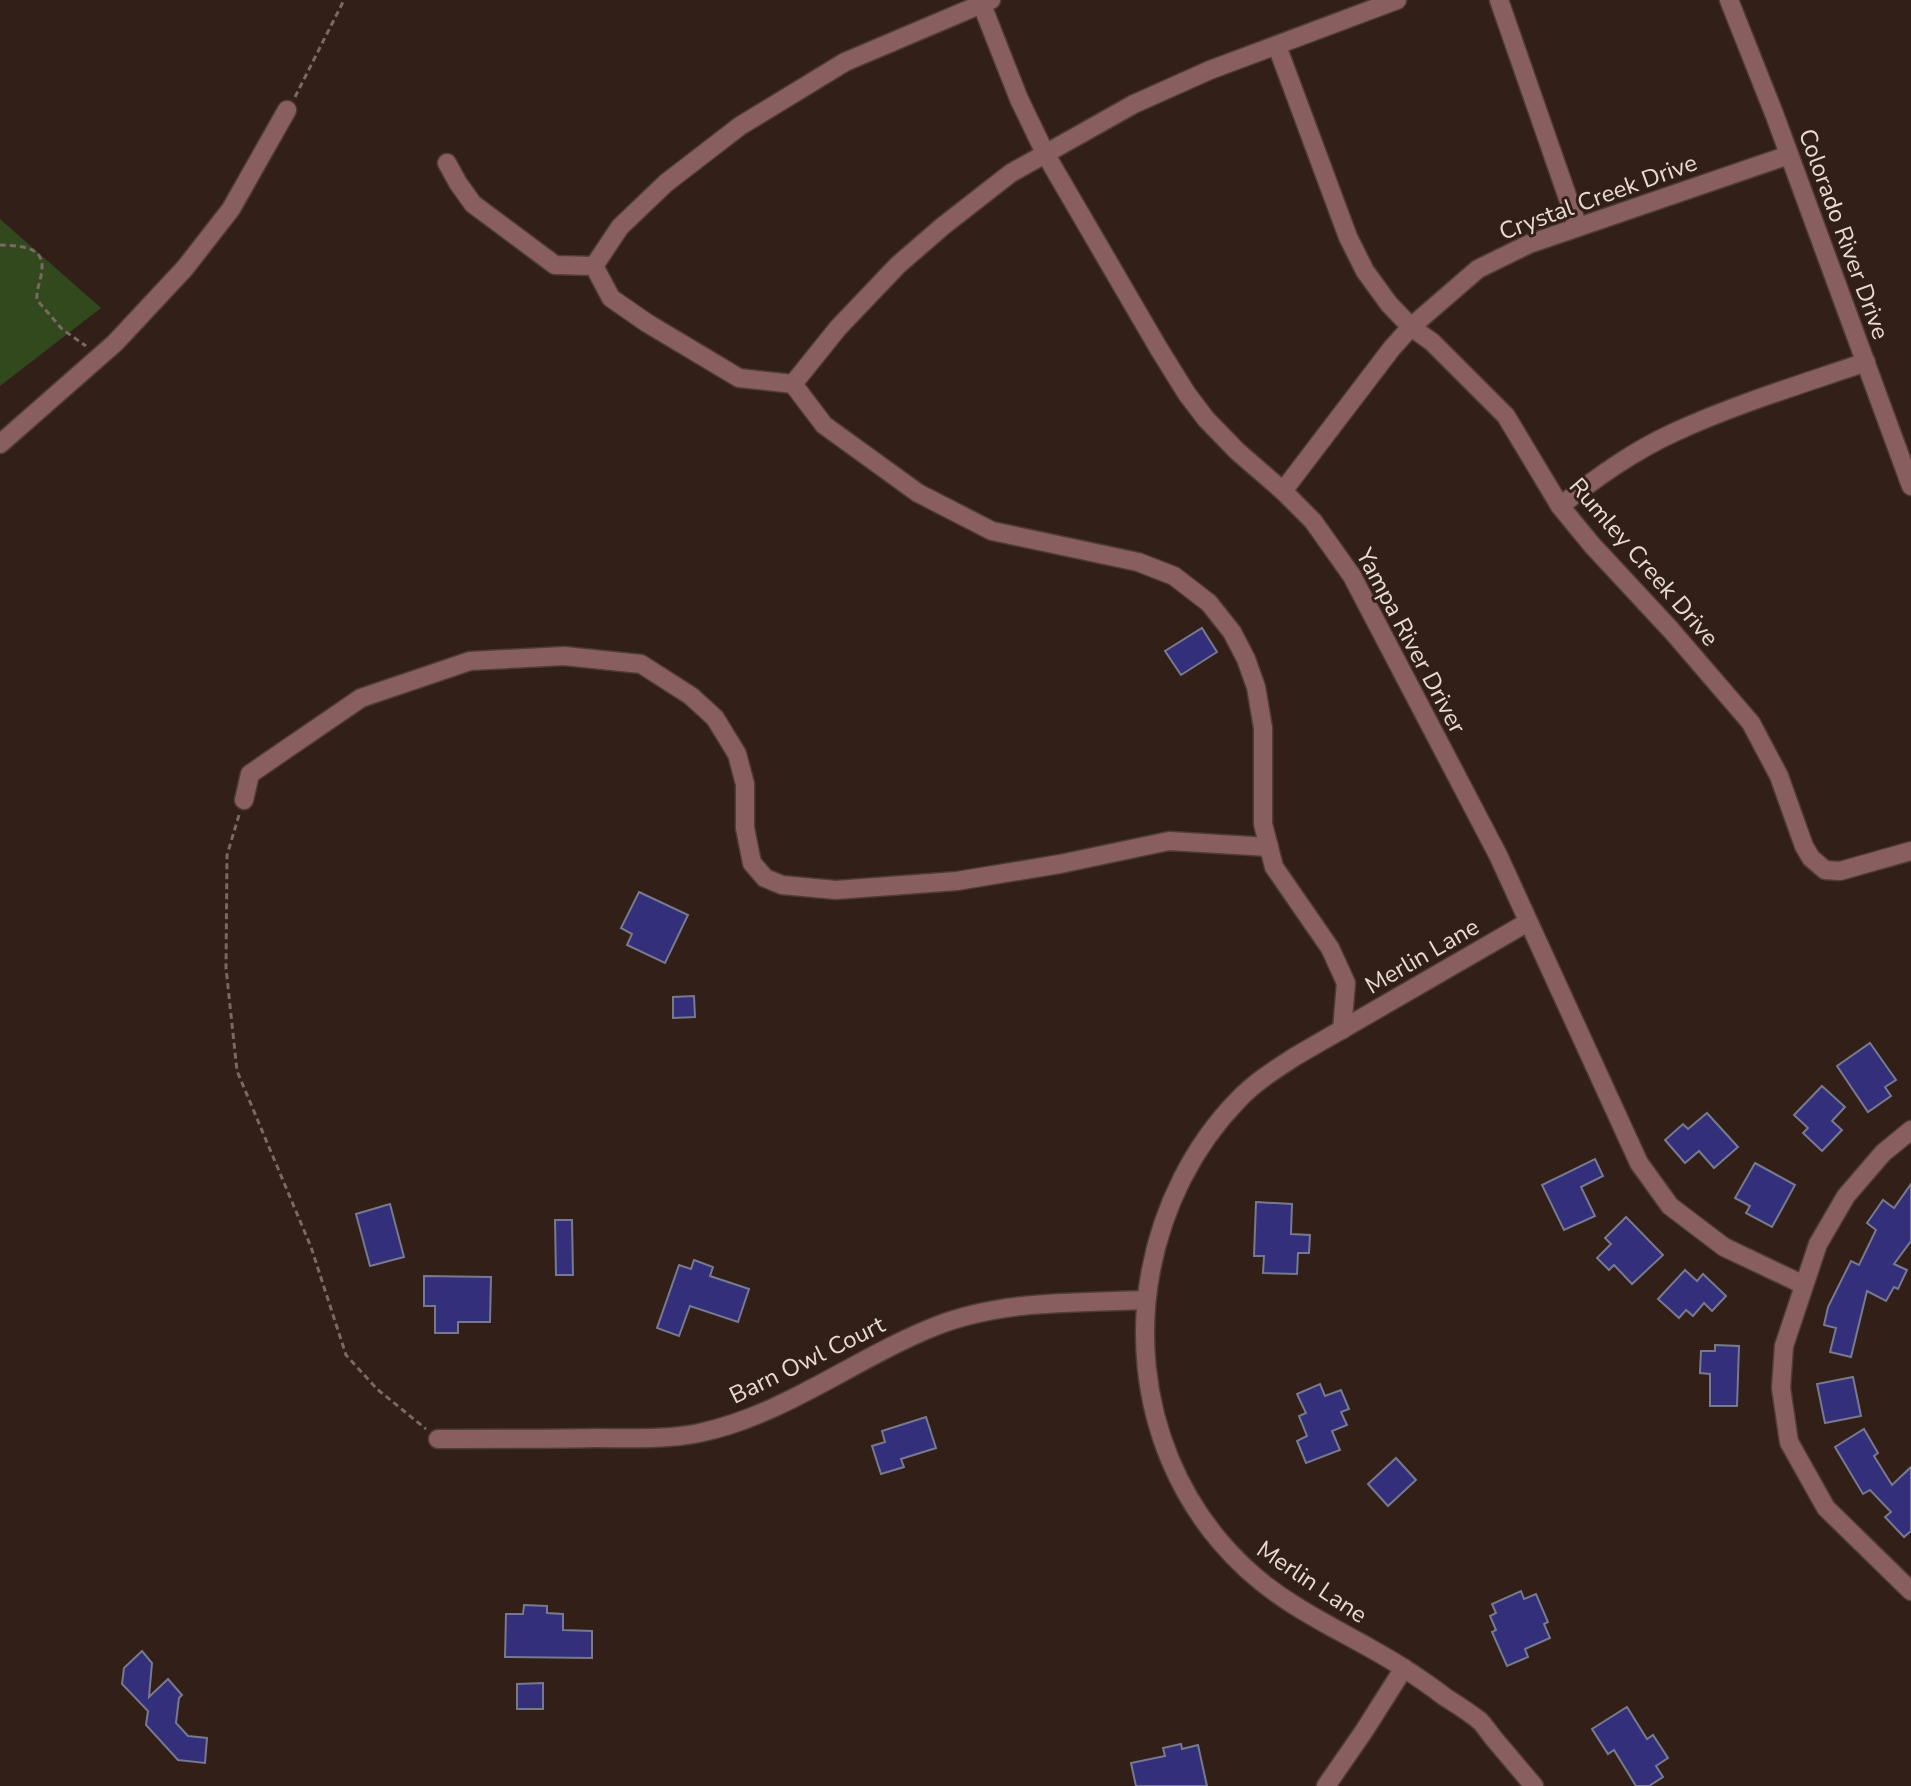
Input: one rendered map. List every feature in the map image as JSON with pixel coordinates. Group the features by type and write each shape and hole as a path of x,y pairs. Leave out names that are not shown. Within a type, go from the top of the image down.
{"street":[{"path":"793,384 838,328 898,265 1011,173 1134,104 1210,70 1397,0"},
{"path":"1499,0 1578,227"},
{"name":"Colorado River Drive","path":"1729,0 1911,486"},
{"path":"594,266 620,227 666,183 740,126 845,62 984,1"},
{"name":"Yampa River Driver","path":"984,1 1019,99 1046,155 1187,394 1206,419 1313,521 1352,576 1498,855 1639,1163 1670,1206 1724,1247 1804,1285"},
{"name":"Rumley Creek Drive","path":"1277,46 1348,237 1365,271 1389,304 1411,327 1432,342 1506,416 1560,506 1751,723 1779,776 1811,858 1825,870 1840,871 1911,851"},
{"path":"0,444 115,343 185,268 231,209 287,110"},
{"name":"Crystal Creek Drive","path":"1283,491 1392,348 1411,327 1478,269 1529,244 1789,155"},
{"path":"447,163 473,204 555,265 594,266"},
{"path":"594,266 611,298 739,378 793,384 824,425 918,493 992,531 1138,562 1174,576 1209,603 1232,632 1256,687 1263,728 1263,824 1274,867 1330,948 1346,983 1342,1030"},
{"path":"1560,506 1605,472 1673,433 1754,400 1866,362"},
{"path":"244,800 250,774 361,698 470,661 564,656 641,664 691,696 715,718 737,754 745,784 745,828 752,863 765,878 782,885 836,890 957,881 1169,841 1269,847"},
{"name":"Merlin Lane","path":"1528,922 1296,1056 1238,1100 1194,1157 1162,1225 1145,1300 1145,1339 1147,1373 1155,1413 1177,1475 1200,1517 1237,1562 1294,1605 1404,1668 1480,1721 1534,1786"},
{"path":"1911,1130 1883,1153 1846,1196 1818,1244 1784,1346 1781,1388 1789,1442 1826,1508 1911,1591"},
{"name":"Barn Owl Court","path":"438,1439 649,1438 698,1433 771,1409 907,1338 960,1318 1045,1304 1145,1300"},
{"path":"1326,1786 1404,1668"}],"path":[{"path":"287,110 344,0"},
{"path":"0,245 28,247 40,257 42,265 36,292 40,306 62,329 100,356"},
{"path":"244,800 227,855 226,968 237,1071 311,1247 346,1355 377,1389 438,1439"}],"green space":[{"path":"0,219 101,308 0,386"}],"building":[{"path":"1202,628 1217,652 1181,675 1165,651"},
{"path":"639,892 688,915 665,963 627,945 632,934 621,928"},
{"path":"694,996 695,1017 673,1018 673,997"},
{"path":"1870,1043 1896,1080 1885,1087 1891,1096 1868,1112 1837,1066"},
{"path":"1822,1086 1845,1107 1832,1121 1842,1130 1822,1151 1803,1133 1808,1128 1794,1115"},
{"path":"1707,1113 1738,1147 1714,1168 1699,1151 1685,1163 1665,1140 1683,1124 1688,1129"},
{"path":"1595,1159 1603,1176 1581,1187 1595,1216 1564,1230 1542,1185"},
{"path":"1755,1163 1795,1185 1772,1227 1746,1213 1750,1206 1735,1198"},
{"path":"1911,1184 1911,1241 1894,1264 1907,1270 1898,1289 1894,1287 1886,1301 1867,1291 1851,1357 1830,1352 1836,1328 1824,1325 1828,1307 1851,1261 1859,1265 1876,1230 1867,1223 1883,1200 1894,1208"},
{"path":"1256,1202 1292,1204 1291,1234 1310,1235 1309,1253 1298,1253 1297,1274 1263,1273 1264,1256 1254,1256"},
{"path":"390,1204 404,1257 370,1266 356,1214"},
{"path":"1626,1217 1663,1255 1632,1284 1614,1265 1609,1270 1597,1258 1611,1244 1605,1238"},
{"path":"555,1220 572,1220 573,1275 556,1275"},
{"path":"694,1260 713,1267 710,1276 749,1289 738,1322 690,1306 679,1336 657,1328 679,1265 691,1269"},
{"path":"1685,1270 1697,1281 1703,1274 1726,1296 1712,1311 1704,1303 1693,1316 1686,1310 1679,1318 1658,1299"},
{"path":"424,1276 491,1277 490,1322 458,1322 458,1333 435,1333 435,1306 424,1306"},
{"path":"1715,1345 1739,1346 1737,1406 1710,1406 1710,1374 1700,1373 1701,1351 1715,1351"},
{"path":"1853,1377 1861,1416 1825,1423 1817,1384"},
{"path":"1320,1384 1325,1396 1341,1390 1349,1409 1341,1412 1347,1425 1332,1431 1340,1450 1306,1463 1297,1441 1307,1436 1299,1416 1306,1413 1297,1394"},
{"path":"926,1417 936,1448 901,1459 904,1467 881,1474 872,1446 885,1442 882,1431"},
{"path":"1864,1429 1878,1453 1874,1456 1892,1485 1911,1467 1911,1531 1904,1537 1885,1517 1891,1512 1870,1490 1863,1494 1835,1447"},
{"path":"1396,1458 1416,1480 1388,1506 1368,1484"},
{"path":"1521,1591 1524,1599 1536,1594 1548,1622 1544,1624 1550,1638 1525,1649 1528,1657 1507,1666 1492,1632 1496,1630 1490,1616 1496,1613 1492,1604"},
{"path":"524,1605 547,1606 547,1613 563,1614 563,1630 592,1631 592,1658 505,1657 506,1614 523,1614"},
{"path":"142,1651 152,1663 149,1697 168,1679 182,1695 176,1723 188,1736 207,1738 205,1763 178,1760 146,1725 148,1711 122,1684 124,1668"},
{"path":"543,1683 543,1709 517,1709 517,1684"},
{"path":"1627,1707 1647,1739 1653,1735 1668,1758 1656,1766 1663,1777 1649,1786 1636,1786 1614,1750 1608,1754 1592,1729"},
{"path":"1181,1744 1182,1749 1198,1745 1207,1786 1136,1786 1131,1763 1165,1756 1163,1748"}]}
